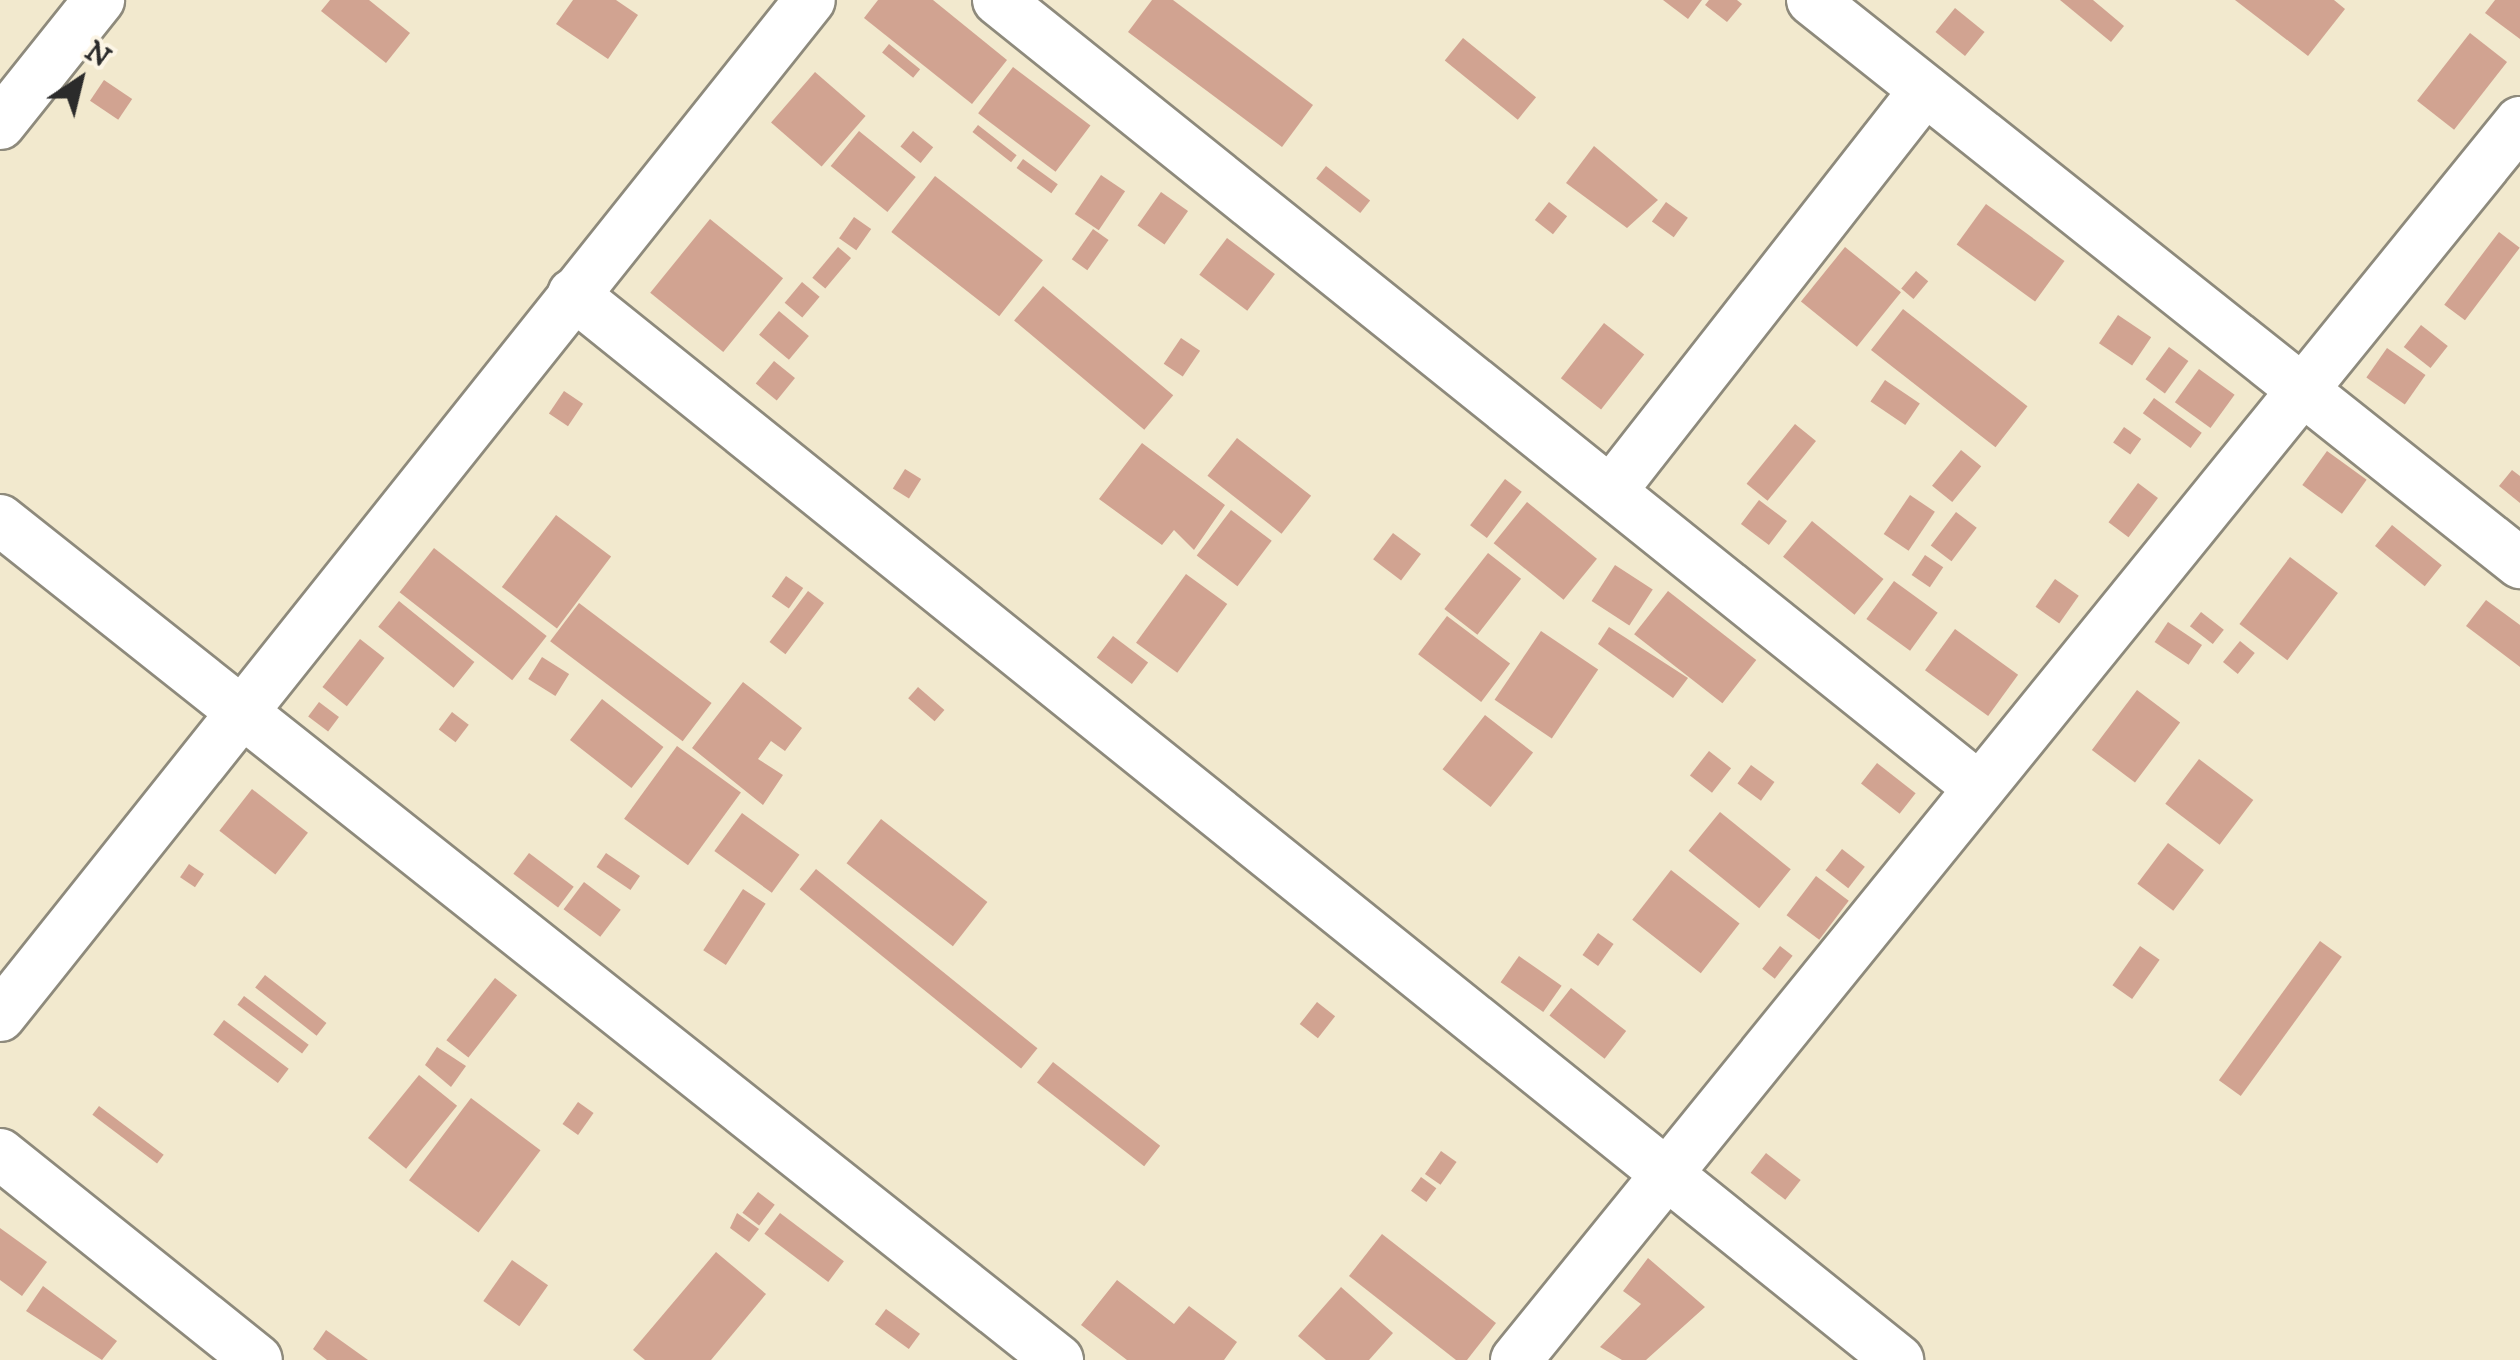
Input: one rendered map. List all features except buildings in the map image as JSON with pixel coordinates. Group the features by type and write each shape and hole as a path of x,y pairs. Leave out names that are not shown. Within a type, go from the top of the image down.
{"street":[{"path":"0,124 99,0"},
{"path":"0,1016 810,0"},
{"path":"998,0 1977,786"},
{"path":"1812,0 2520,564"},
{"path":"1610,492 1925,90"},
{"path":"1516,1360 1977,786 2520,122"},
{"path":"573,294 1898,1360"},
{"path":"0,520 1058,1360"},
{"path":"0,1154 257,1360"}]}
